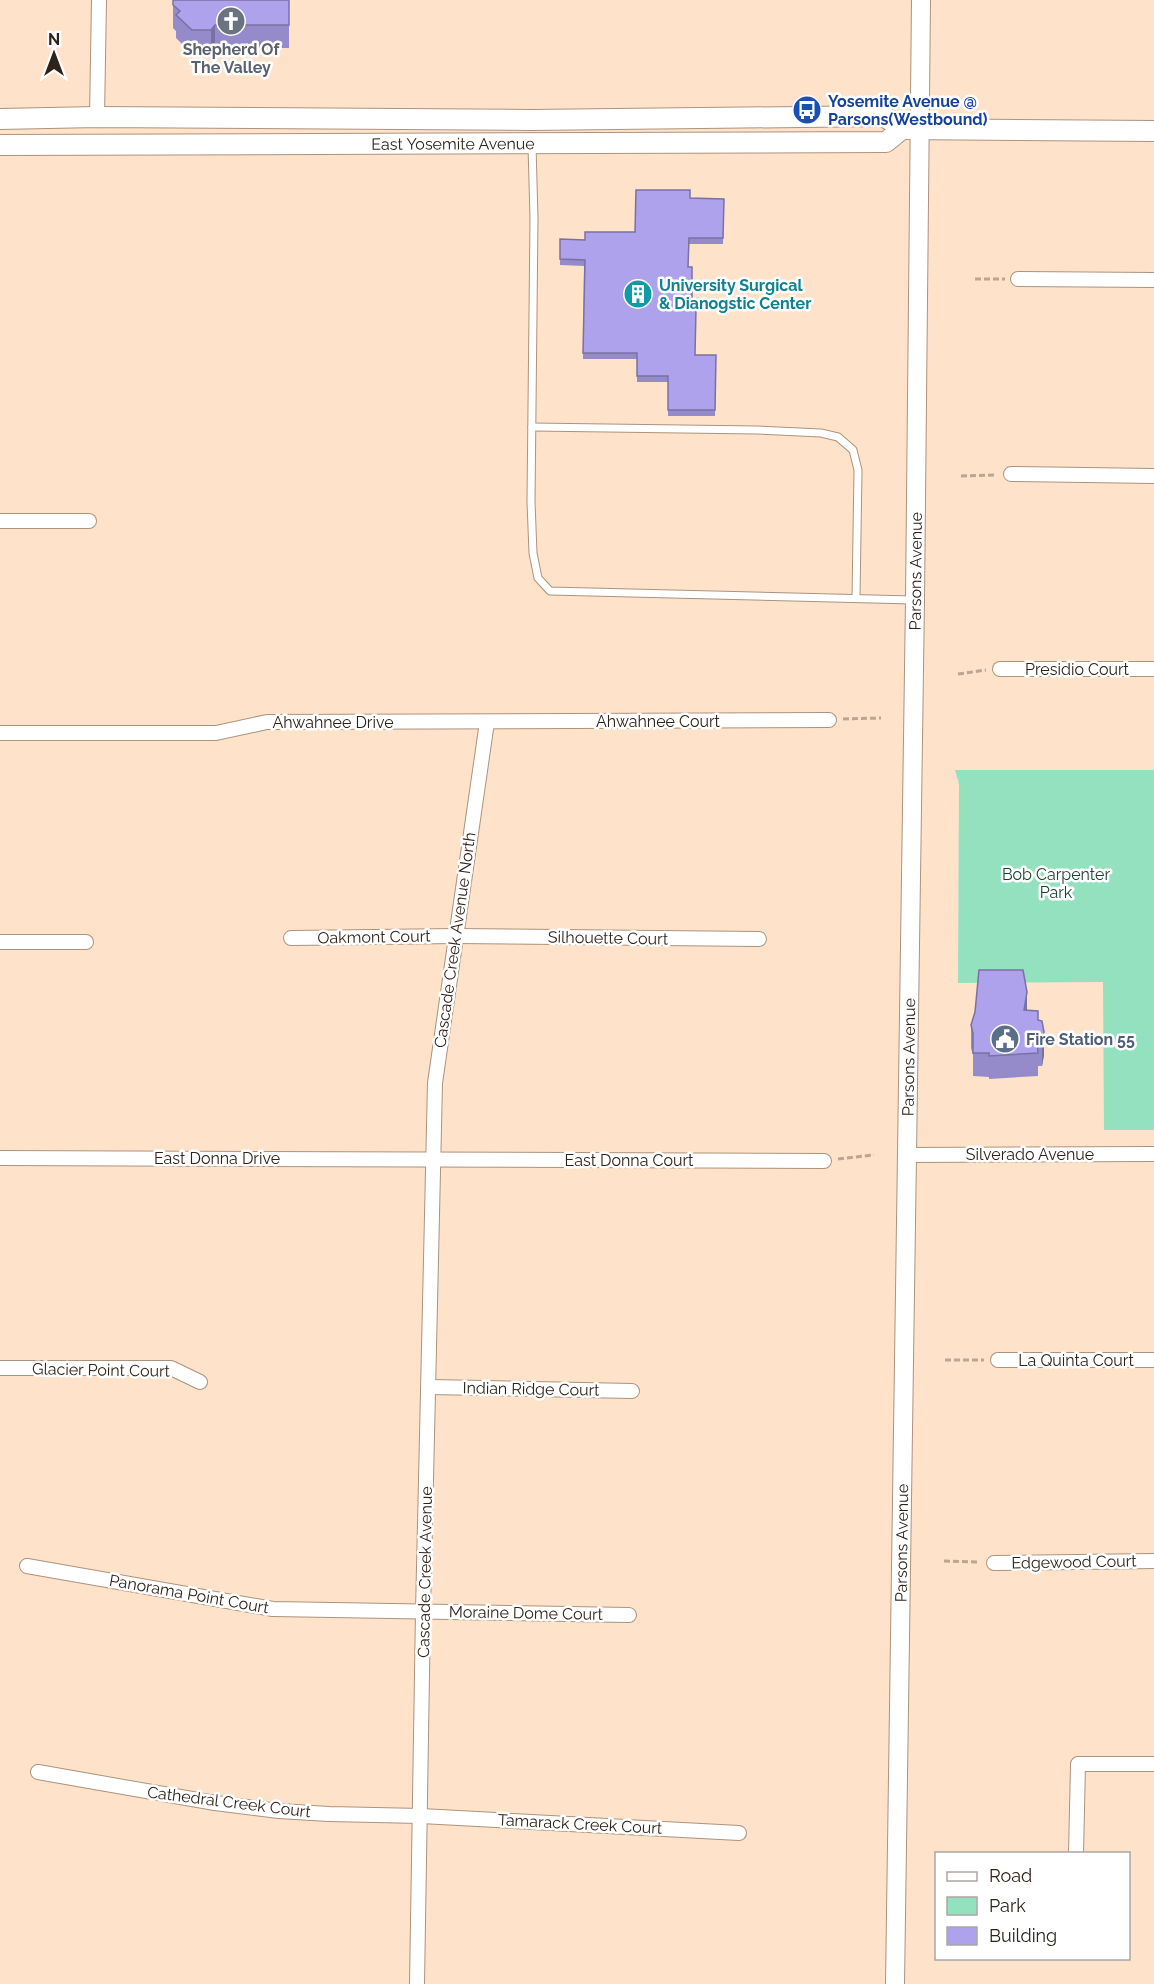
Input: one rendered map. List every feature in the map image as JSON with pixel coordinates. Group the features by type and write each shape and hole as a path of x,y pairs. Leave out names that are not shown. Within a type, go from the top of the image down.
{"main road":[{"name":"East Yosemite Avenue","path":"0,119 97,117 531,120 884,116 911,129 1154,131"},
{"path":"0,132 68,131 86,127 97,117"},
{"name":"East Yosemite Avenue","path":"0,145 886,142 911,129"}],"street":[{"path":"97,117 99,0"},
{"name":"Parsons Avenue","path":"895,1984 915,600 911,129 921,0"},
{"path":"1018,279 1154,280"},
{"path":"1011,474 1154,476"},
{"path":"0,521 89,521"},
{"name":"Presidio Court","path":"1000,669 1154,669"},
{"name":"Ahwahnee Court","path":"487,722 829,720"},
{"name":"Ahwahnee Drive","path":"0,733 216,733 267,722 487,722"},
{"name":"Cascade Creek Avenue North","path":"434,1159 436,1073 487,722"},
{"name":"Oakmont Court","path":"291,938 456,936"},
{"name":"Silhouette Court","path":"456,936 759,939"},
{"path":"0,942 86,942"},
{"name":"Silverado Avenue","path":"907,1155 1154,1154"},
{"name":"East Donna Drive","path":"0,1158 434,1159"},
{"name":"East Donna Court","path":"434,1159 824,1161"},
{"name":"Cascade Creek Avenue","path":"417,1984 434,1159"},
{"name":"La Quinta Court","path":"998,1360 1154,1360"},
{"name":"Glacier Point Court","path":"0,1368 171,1368 200,1382"},
{"name":"Indian Ridge Court","path":"429,1387 632,1391"},
{"name":"Edgewood Court","path":"994,1563 1154,1561"},
{"name":"Panorama Point Court","path":"27,1566 273,1609 423,1612"},
{"name":"Moraine Dome Court","path":"423,1612 629,1615"},
{"path":"1076,1852 1078,1764 1154,1764"},
{"name":"Cathedral Creek Court","path":"38,1772 215,1803 269,1810 329,1815 422,1816"},
{"name":"Tamarack Creek Court","path":"422,1816 739,1833"}],"lane":[{"path":"532,143 534,218 531,502 533,554 538,578 550,591 915,600"},
{"path":"532,427 757,430 820,433 838,437 853,450 858,470 856,597"}],"path":[{"path":"975,279 1018,279"},
{"path":"961,476 1011,474"},
{"path":"958,674 1000,669"},
{"path":"829,720 880,718"},
{"path":"824,1161 874,1155"},
{"path":"945,1360 998,1360"},
{"path":"944,1561 994,1563"}],"green space":[{"name":"Bob Carpenter Park","path":"955,770 1154,770 1154,1130 1104,1130 1103,982 958,983 959,784"}],"building":[{"path":"173,0 289,0 289,25 215,25 211,30 192,30 176,15 180,11 173,5"},
{"name":"University Surgical & Dianogstic Center","path":"636,190 690,190 690,198 724,199 723,238 689,238 688,267 692,267 692,308 696,308 695,355 716,355 715,410 668,410 668,376 637,376 637,353 583,353 585,260 560,259 560,239 585,240 585,232 635,232"},
{"name":"Fire Station 55","path":"979,970 1023,970 1027,992 1024,1010 1038,1011 1038,1020 1042,1021 1044,1032 1042,1042 1037,1043 1038,1053 989,1056 989,1053 973,1053 971,1025 975,1012"}],"place":[{"name":"Shepherd Of The Valley","path":"231,21"},
{"name":"Yosemite Avenue @ Parsons(Westbound)","path":"807,110"},
{"name":"University Surgical & Dianogstic Center","path":"638,294"},
{"name":"Fire Station 55","path":"1005,1039"}]}
